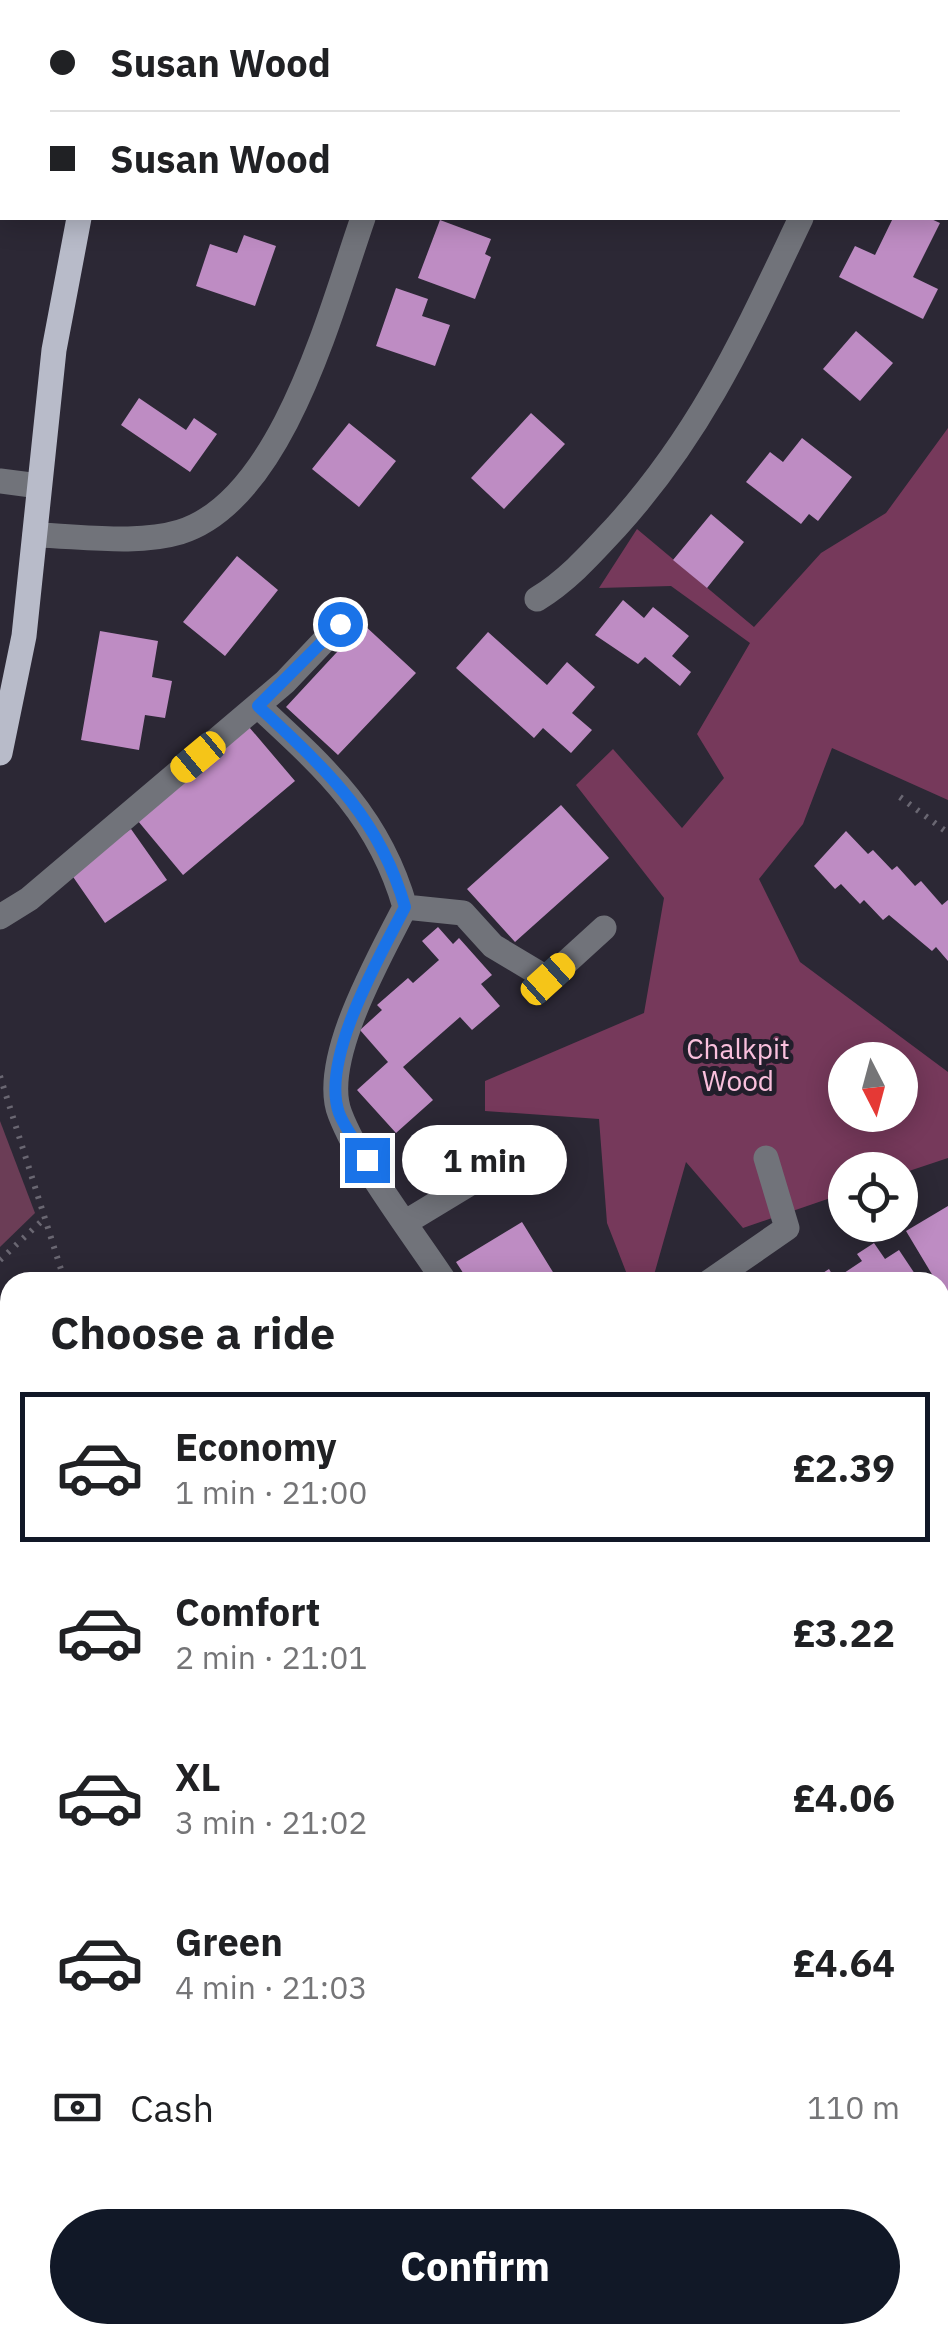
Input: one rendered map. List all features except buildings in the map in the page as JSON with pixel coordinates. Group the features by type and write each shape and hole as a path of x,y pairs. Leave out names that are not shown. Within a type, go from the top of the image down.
{"main road":[{"path":"0,753 24,636 54,350 80,220"}],"street":[{"path":"36,535 178,533 210,520 235,497 300,402 361,220"},
{"path":"536,599 588,557 686,442 743,340 800,220"},
{"path":"0,482 40,486"},
{"path":"0,917 29,900 258,706 340,624"},
{"path":"258,706 339,782 393,863 405,907 374,969 337,1062 338,1112 438,1272"},
{"path":"405,907 462,913 493,946 548,979 604,928"},
{"path":"724,1272 788,1228 766,1158"},
{"path":"406,1222 482,1176"}],"path":[{"path":"900,797 948,833"},
{"path":"0,1076 62,1272"},
{"path":"0,1260 46,1217"}],"shaded area":[{"path":"0,1121 35,1213 0,1247"}],"green space":[{"name":"Chalkpit Wood","path":"948,428 948,800 832,748 803,824 759,879 800,962 908,1042 828,1042 828,1132 918,1132 918,1050 948,1072 948,1158 918,1168 918,1152 828,1152 828,1199 743,1228 686,1162 655,1272 626,1272 607,1223 599,1119 485,1111 485,1081 644,1013 664,898 576,785 613,749 682,828 724,778 697,734 750,643 671,586 599,588 637,529 754,627 821,553 886,513"}],"route":[{"path":"340,624 258,706 339,782 393,863 405,907 374,969 337,1062 338,1112 367,1160"}]}
